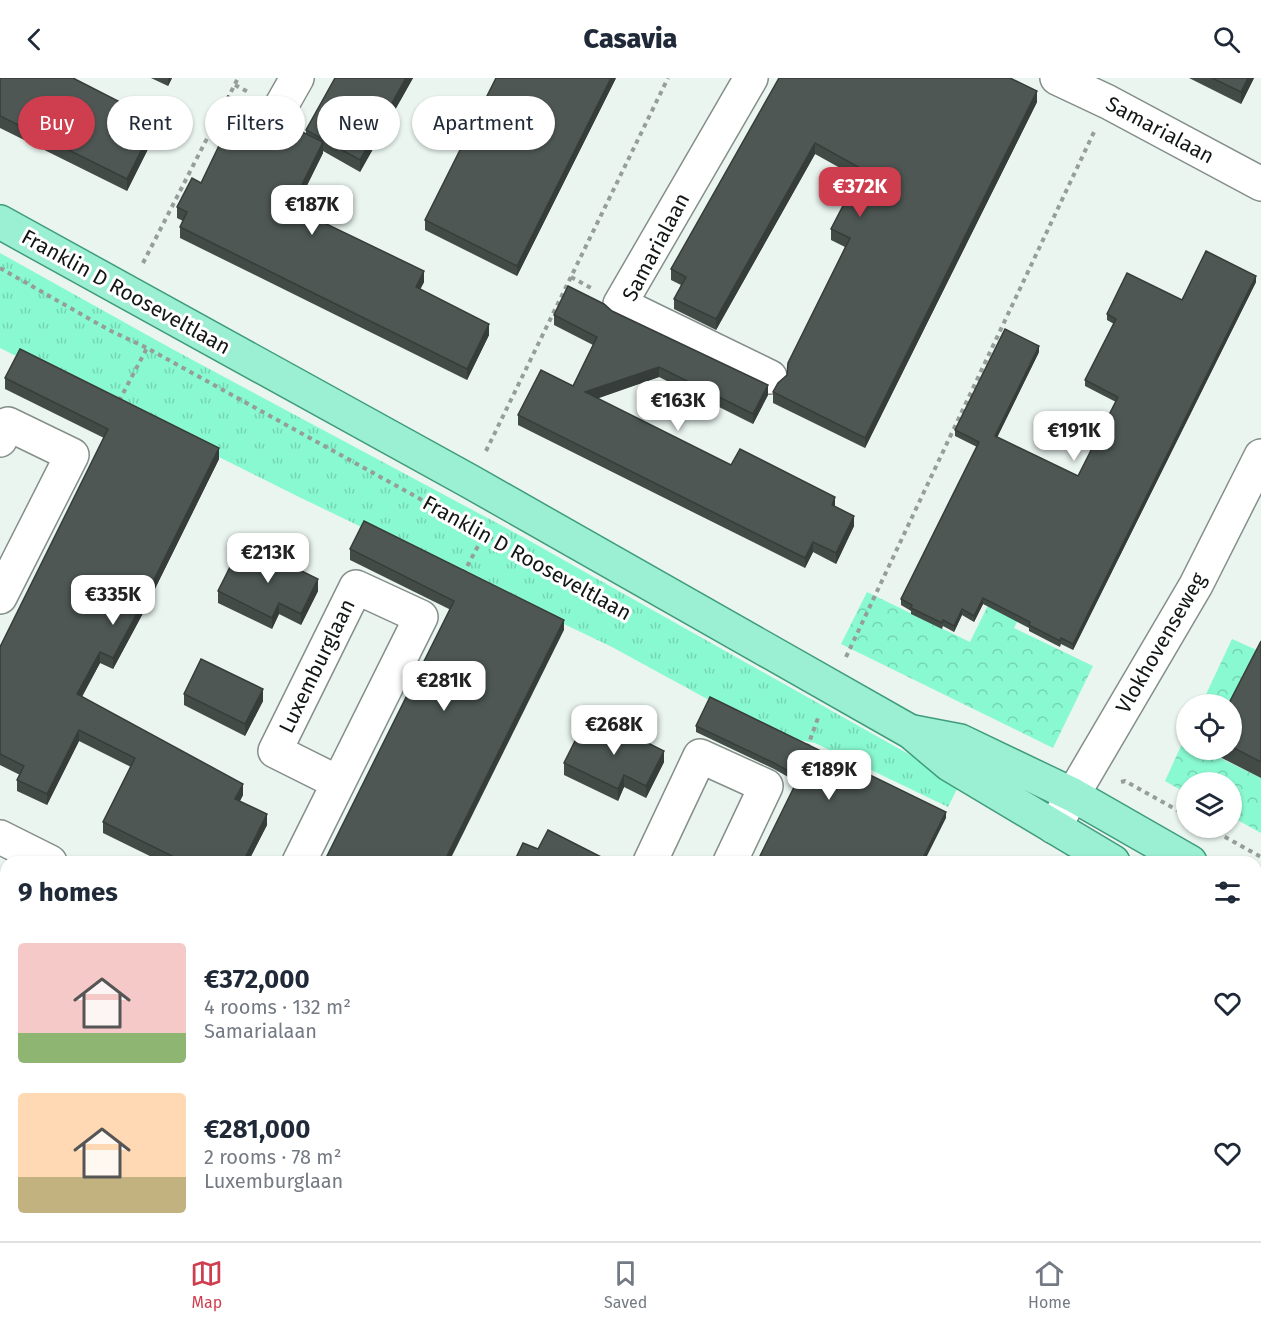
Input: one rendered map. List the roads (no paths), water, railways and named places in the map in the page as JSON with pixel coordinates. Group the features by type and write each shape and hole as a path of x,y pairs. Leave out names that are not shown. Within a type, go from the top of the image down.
{"main road":[{"name":"Franklin D Rooseveltlaan","path":"0,222 471,482 911,732 949,764 1103,856"},
{"name":"Franklin D Rooseveltlaan","path":"911,732 960,741 1073,795 1180,856"}],"street":[{"path":"287,96 297,78"},
{"name":"Samarialaan","path":"751,78 620,304 770,377"},
{"name":"Samarialaan","path":"1057,78 1108,102 1261,184"},
{"path":"0,440 8,424 72,455 0,597"},
{"name":"Vlokhovenseweg","path":"1054,827 1196,585 1258,470"},
{"name":"Luxemburglaan","path":"302,856 421,618 356,587 275,751 338,782"},
{"path":"653,856 700,756 766,786 733,856"},
{"path":"0,837 38,856"}]}
